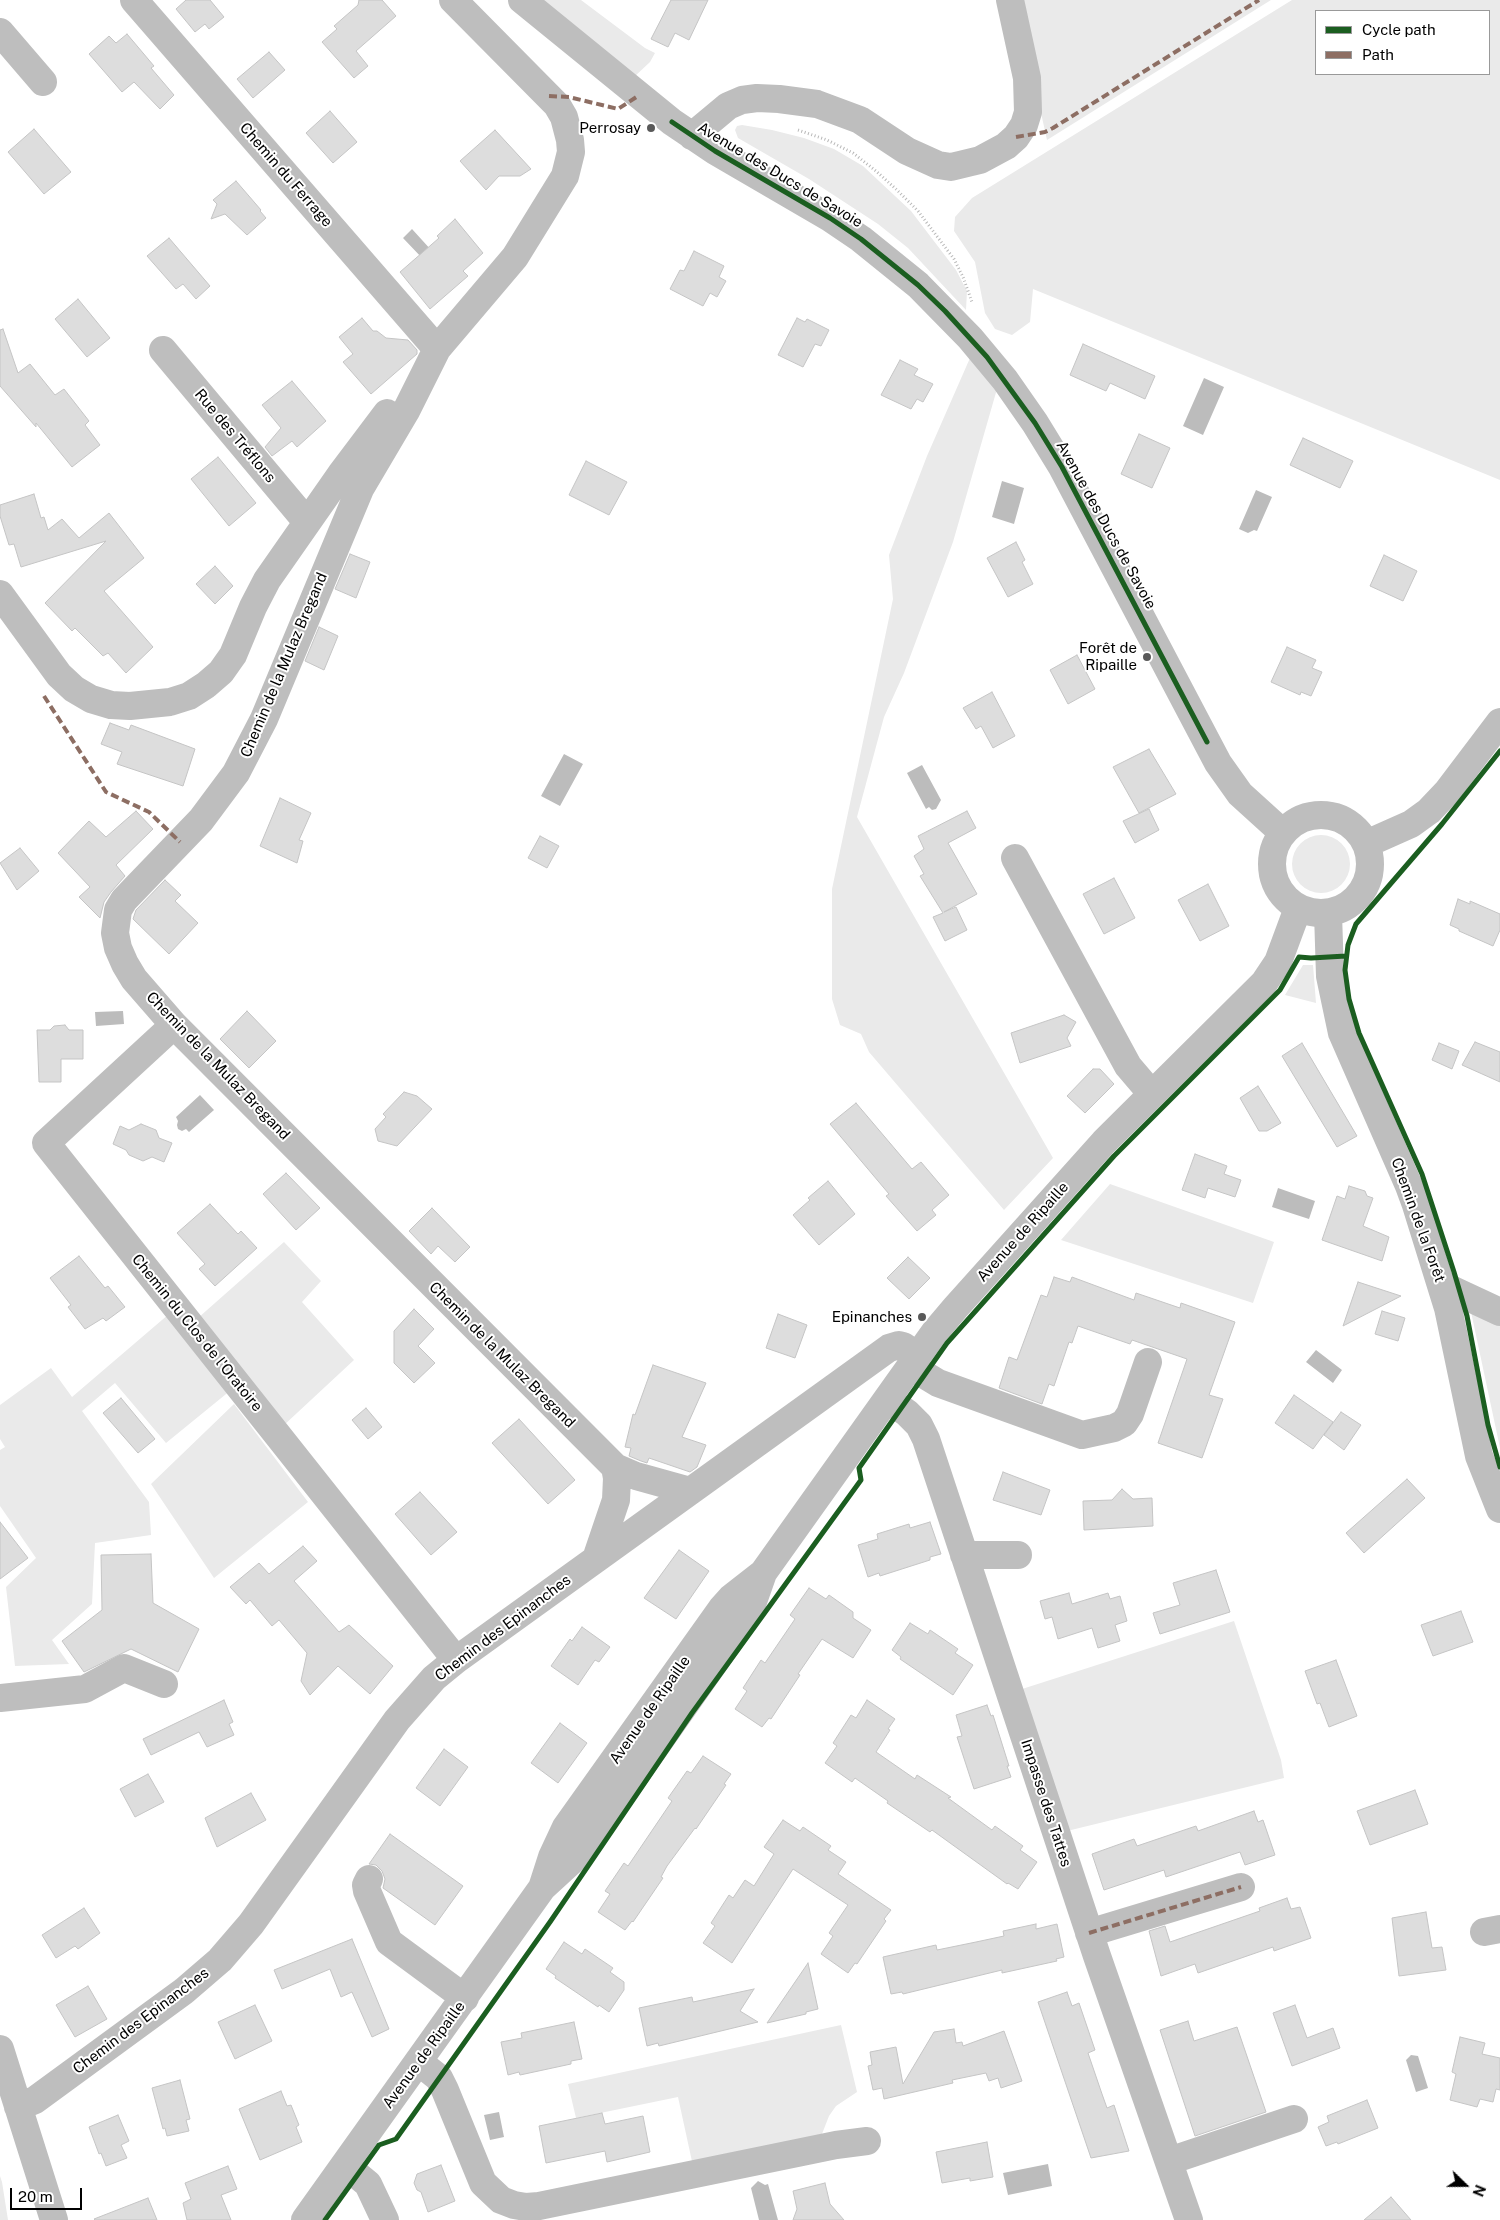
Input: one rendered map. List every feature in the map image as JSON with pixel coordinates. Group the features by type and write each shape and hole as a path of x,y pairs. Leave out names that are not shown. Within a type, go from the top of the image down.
{"street":[{"name":"Chemin du Ferrage","path":"134,0 437,349"},
{"name":"Chemin de la Mulaz Bregand","path":"453,0 557,105 568,128 571,152 565,176 514,257 437,349 406,411 360,489 264,720 236,772 201,820 136,886 118,910 115,933 124,964 145,992 174,1025 615,1467 636,1476 690,1491"},
{"name":"Avenue des Ducs de Savoie","path":"522,0 638,96 692,136 830,218 861,239 918,285 970,338 1035,423 1062,467 1218,763 1240,794 1283,833"},
{"path":"692,136 728,106 742,100 757,98 779,99 817,104 845,114 874,128 907,151 938,166 951,167 980,160 1006,146 1016,137 1024,125 1028,112 1028,78 1010,0"},
{"path":"0,32 43,82"},
{"path":"0,594 59,675 74,689 91,699 110,705 130,706 170,702 189,696 221,672 232,655 259,593 306,522 413,378 437,349"},
{"name":"Rue des Tréflons","path":"163,350 306,522"},
{"path":"1366,844 1411,824 1429,811 1447,792 1500,722"},
{"path":"1326,815 1340,819 1353,826 1366,844 1370,856 1370,870 1363,890 1349,905 1328,913 1314,913 1298,908 1281,893 1272,871 1274,848 1283,833 1298,820 1326,815"},
{"path":"1014,858 1128,1066 1151,1093"},
{"name":"Avenue de Ripaille","path":"305,2220 542,1888 552,1856 566,1827 672,1701 722,1608 731,1598 762,1573 945,1320 1104,1142 1151,1093 1264,983 1281,956 1298,908"},
{"name":"Chemin de la Forêt","path":"1328,913 1330,976 1342,1033 1409,1186 1442,1285 1474,1438 1493,1473 1500,1509"},
{"name":"Chemin du Clos de l'Oratoire","path":"174,1025 46,1143 456,1660"},
{"path":"1442,1285 1500,1312"},
{"name":"Chemin des Epinanches","path":"18,2107 35,2100 184,1991 220,1960 251,1924 397,1720 434,1678 456,1660 889,1348 899,1345 938,1383 1082,1435 1114,1428 1124,1422 1130,1414 1148,1362"},
{"name":"Impasse des Tattes","path":"887,1399 919,1425 926,1439 1089,1933 1189,2220"},
{"path":"596,1559 616,1500 617,1478 615,1467"},
{"path":"964,1555 1018,1555"},
{"path":"0,1698 85,1689 124,1668 164,1684"},
{"path":"369,1879 366,1891 389,1942 465,1998"},
{"path":"1089,1933 1241,1886"},
{"path":"0,2049 54,2220"},
{"path":"419,2062 439,2078 477,2172 502,2210 539,2206 867,2141"},
{"path":"1169,2161 1294,2119"},
{"path":"345,2165 368,2184 385,2220"}],"path":[{"path":"790,128 827,140 853,153 876,171 918,211 954,259 971,295 973,311 970,338"}],"shaded area":[{"path":"540,0 581,0 645,48 655,53 650,62 633,78"},
{"path":"1016,0 1271,0 1047,140"},
{"path":"1292,0 1500,0 1500,480 1033,289 1030,322 1012,335 995,329 985,313 975,262 954,231 955,217 972,198"},
{"path":"742,125 804,138 834,149 863,166 911,211 956,270 967,291 966,310 908,248 878,224 809,179 738,138 735,130 737,126"},
{"path":"412,229 432,251 423,259 403,238"},
{"path":"970,358 997,389 953,542 904,673 884,717 857,817 1053,1158 1004,1210 869,1052 861,1034 840,1025 832,999 832,889 893,599 889,555 927,456"},
{"path":"1204,378 1224,387 1203,435 1183,426"},
{"path":"1002,481 1024,488 1014,524 992,517"},
{"path":"1256,490 1272,497 1257,531 1254,530 1248,533 1239,529"},
{"path":"564,754 583,764 560,806 541,796"},
{"path":"922,765 941,800 936,809 932,810 929,807 926,809 907,773"},
{"path":"1321,835 1332,837 1345,848 1350,864 1348,875 1337,888 1321,893 1310,891 1297,880 1292,864 1294,853 1305,840"},
{"path":"1303,965 1313,965 1316,1003 1285,995"},
{"path":"123,1011 124,1024 96,1026 95,1012"},
{"path":"200,1095 214,1110 189,1132 186,1129 182,1131 178,1129 176,1117"},
{"path":"1110,1184 1274,1242 1253,1303 1061,1240"},
{"path":"1278,1188 1315,1201 1309,1219 1272,1207"},
{"path":"284,1242 321,1281 302,1302 354,1360 283,1426 198,1318"},
{"path":"1470,1307 1500,1321 1500,1448"},
{"path":"169,1314 231,1390 166,1443 115,1383 82,1411 149,1502 151,1535 95,1543 92,1604 52,1640 69,1664 15,1666 6,1587 36,1558 0,1506 0,1450 5,1447 0,1439 0,1405 51,1368 72,1397"},
{"path":"1316,1350 1342,1370 1333,1383 1306,1362"},
{"path":"234,1404 308,1502 214,1578 151,1484"},
{"path":"1234,1621 1281,1760 1284,1778 1067,1831 1019,1690"},
{"path":"841,2025 857,2092 836,2106 829,2116 820,2139 693,2166 678,2097 576,2118 568,2084"},
{"path":"1411,2055 1418,2056 1428,2088 1416,2092 1406,2060"},
{"path":"499,2112 504,2137 490,2140 484,2115"},
{"path":"1048,2164 1052,2186 1008,2195 1003,2173"},
{"path":"0,2176 2,2182 8,2220 0,2220"},
{"path":"758,2181 765,2185 768,2184 778,2220 759,2220 751,2188"}],"building":[{"path":"186,0 210,0 224,17 209,29 205,24 195,32 176,9"},
{"path":"359,0 382,0 396,16 356,51 368,66 354,78 322,42 337,29 334,26 358,5"},
{"path":"671,0 708,0 689,40 675,33 668,47 651,39"},
{"path":"127,34 154,66 151,68 174,95 160,109 134,82 122,92 89,54 109,36 116,43"},
{"path":"269,52 285,70 253,98 237,79"},
{"path":"330,111 357,142 333,163 306,133"},
{"path":"34,129 71,172 44,194 8,152"},
{"path":"495,130 531,169 520,176 499,176 486,190 460,161"},
{"path":"236,181 266,218 247,235 225,214 211,219 217,204 213,200"},
{"path":"455,219 483,253 463,271 468,276 430,309 400,272 439,238 437,236"},
{"path":"169,238 210,286 196,299 183,284 176,289 147,256"},
{"path":"694,251 724,266 719,277 726,281 717,297 710,293 703,306 670,289 680,270 684,271"},
{"path":"78,299 110,338 87,357 55,319"},
{"path":"362,318 373,331 377,331 386,338 408,340 417,350 417,354 371,394 343,362 353,354 339,337"},
{"path":"797,318 805,322 807,319 829,330 821,346 815,344 803,367 778,355"},
{"path":"3,329 18,373 30,364 55,395 64,389 89,421 85,425 100,445 72,467 36,423 36,427 0,386 0,330"},
{"path":"1083,344 1155,376 1145,399 1110,383 1106,391 1070,375"},
{"path":"900,360 918,369 914,375 933,384 923,402 917,399 911,409 881,395"},
{"path":"292,381 326,421 297,447 292,441 272,456 265,447 281,428 262,405"},
{"path":"1139,434 1170,448 1152,488 1121,474"},
{"path":"1303,438 1353,461 1340,488 1290,465"},
{"path":"218,457 256,503 229,526 191,479"},
{"path":"586,461 627,482 609,515 569,495"},
{"path":"34,494 41,518 44,517 48,530 62,519 79,538 109,513 144,558 104,591 153,647 126,673 108,653 103,656 75,628 72,631 45,603 106,541 21,567 14,544 9,545 0,516 0,505"},
{"path":"1016,542 1025,560 1022,562 1033,584 1008,597 987,558"},
{"path":"350,554 370,562 356,598 335,589"},
{"path":"1384,555 1417,571 1403,601 1370,586"},
{"path":"215,566 233,586 215,604 196,584"},
{"path":"319,627 338,636 324,670 305,661"},
{"path":"1287,647 1316,660 1312,668 1322,672 1311,696 1301,692 1300,695 1271,682"},
{"path":"1077,655 1095,689 1068,704 1050,670"},
{"path":"992,692 1015,736 993,748 981,726 976,729 963,708"},
{"path":"110,723 129,730 131,725 195,749 183,786 117,764 122,752 101,744"},
{"path":"1149,749 1176,794 1139,813 1113,767"},
{"path":"280,798 311,813 299,840 303,841 297,863 260,846"},
{"path":"1149,809 1159,830 1135,843 1123,821"},
{"path":"136,811 153,829 116,865 125,876 104,902 100,918 79,897 90,887 58,853 89,821 106,837"},
{"path":"967,811 976,828 948,843 977,894 944,912 956,907 967,930 945,941 933,917 943,913 920,876 924,874 914,856 924,849 918,836"},
{"path":"540,836 559,846 547,868 528,858"},
{"path":"20,848 39,871 17,890 0,863"},
{"path":"1114,878 1135,918 1104,934 1083,894"},
{"path":"165,880 181,895 175,901 198,923 169,954 133,919 136,910"},
{"path":"1208,884 1229,926 1200,941 1178,900"},
{"path":"1458,899 1470,904 1470,901 1500,914 1500,930 1493,946 1450,925"},
{"path":"247,1011 276,1041 249,1068 220,1039"},
{"path":"1064,1015 1076,1022 1067,1038 1071,1046 1020,1063 1011,1033"},
{"path":"65,1025 69,1030 83,1030 83,1059 61,1059 61,1082 39,1082 37,1030 50,1030 54,1026"},
{"path":"1475,1042 1500,1052 1500,1082 1462,1065"},
{"path":"1302,1043 1357,1136 1337,1147 1282,1056"},
{"path":"1439,1043 1459,1051 1452,1069 1432,1060"},
{"path":"1093,1069 1100,1069 1114,1084 1085,1113 1067,1096"},
{"path":"1258,1086 1281,1123 1267,1131 1259,1131 1240,1098"},
{"path":"404,1092 417,1096 432,1109 397,1146 378,1141 375,1129 386,1117 383,1114"},
{"path":"856,1103 912,1169 921,1162 949,1195 932,1210 936,1215 917,1231 886,1196 889,1194 830,1124"},
{"path":"141,1124 156,1130 159,1138 172,1143 164,1162 152,1157 143,1161 129,1155 126,1150 113,1144 120,1126 129,1130"},
{"path":"1195,1154 1227,1166 1224,1174 1241,1180 1235,1197 1208,1188 1205,1198 1182,1190"},
{"path":"286,1173 320,1208 296,1230 263,1194"},
{"path":"828,1181 855,1214 819,1245 793,1215 810,1200 808,1198"},
{"path":"1349,1186 1365,1191 1367,1196 1373,1198 1363,1226 1389,1237 1382,1261 1322,1240 1337,1196 1345,1199"},
{"path":"210,1204 238,1234 241,1231 257,1248 215,1286 199,1269 205,1264 177,1233"},
{"path":"432,1208 470,1247 455,1262 438,1246 431,1254 409,1231"},
{"path":"79,1256 105,1288 108,1286 125,1307 106,1321 103,1318 85,1329 68,1307 71,1305 50,1278"},
{"path":"908,1257 930,1278 909,1299 887,1278"},
{"path":"1054,1277 1070,1282 1072,1277 1134,1300 1136,1293 1180,1308 1181,1303 1235,1322 1209,1395 1223,1399 1202,1458 1158,1443 1187,1359 1132,1340 1130,1344 1078,1326 1072,1343 1069,1342 1054,1386 1049,1384 1042,1404 999,1388 1009,1357 1017,1360 1041,1295 1047,1297"},
{"path":"1358,1282 1401,1296 1343,1326"},
{"path":"414,1309 434,1329 418,1346 435,1363 414,1383 394,1363 394,1331"},
{"path":"1382,1311 1405,1318 1398,1341 1375,1334"},
{"path":"778,1314 807,1325 795,1358 766,1348"},
{"path":"653,1365 706,1383 682,1437 706,1445 697,1467 690,1472 649,1458 647,1463 641,1461 629,1456 631,1448 625,1447 633,1414 635,1415"},
{"path":"1294,1395 1333,1422 1313,1449 1275,1423"},
{"path":"121,1398 155,1439 138,1453 103,1413"},
{"path":"366,1408 382,1427 368,1439 352,1420"},
{"path":"1341,1412 1361,1425 1344,1450 1324,1435"},
{"path":"519,1419 575,1480 548,1504 492,1443"},
{"path":"1003,1472 1050,1490 1041,1515 993,1500"},
{"path":"1407,1479 1425,1498 1364,1553 1346,1533"},
{"path":"1122,1489 1133,1499 1152,1498 1153,1526 1084,1530 1083,1501 1112,1500"},
{"path":"420,1492 457,1532 431,1555 395,1514"},
{"path":"0,1522 28,1558 0,1579"},
{"path":"930,1522 941,1554 930,1557 930,1560 880,1576 879,1573 868,1577 858,1545 878,1539 877,1534 909,1524 910,1528"},
{"path":"303,1546 317,1561 294,1581 339,1632 349,1625 393,1666 370,1694 338,1666 310,1695 301,1681 307,1653 279,1620 272,1626 250,1600 246,1604 230,1587 259,1563 269,1574"},
{"path":"679,1550 709,1571 676,1619 644,1598"},
{"path":"151,1554 153,1603 199,1629 178,1672 131,1649 84,1672 62,1641 102,1610 101,1555"},
{"path":"1216,1570 1230,1612 1160,1634 1153,1613 1180,1605 1173,1583"},
{"path":"809,1588 826,1599 829,1595 853,1612 853,1618 871,1630 853,1658 822,1639 771,1719 769,1718 762,1727 735,1709 747,1691 743,1688 761,1660 765,1663 795,1619 790,1615"},
{"path":"1069,1593 1072,1604 1108,1593 1110,1599 1120,1596 1127,1621 1115,1625 1120,1641 1098,1648 1092,1628 1058,1639 1052,1617 1045,1619 1040,1601"},
{"path":"1461,1611 1473,1642 1433,1656 1421,1625"},
{"path":"910,1623 928,1634 930,1630 958,1649 955,1653 973,1665 953,1695 900,1659 901,1657 892,1650"},
{"path":"582,1627 610,1647 599,1662 595,1660 578,1685 551,1666 570,1639 572,1641"},
{"path":"1336,1660 1357,1716 1329,1727 1320,1703 1317,1704 1305,1671"},
{"path":"224,1700 233,1722 229,1724 234,1735 207,1747 199,1732 151,1755 143,1739"},
{"path":"867,1700 895,1719 876,1752 915,1779 917,1775 951,1797 948,1798 992,1830 995,1826 1023,1846 1020,1850 1037,1862 1018,1889 1007,1884 932,1830 930,1832 887,1803 888,1801 855,1778 852,1782 825,1763 837,1746 833,1743 851,1715 856,1718"},
{"path":"987,1705 991,1716 993,1715 1011,1777 974,1789 957,1737 962,1736 956,1715"},
{"path":"560,1723 587,1743 558,1783 531,1763"},
{"path":"444,1749 468,1767 440,1806 416,1788"},
{"path":"703,1756 731,1774 724,1784 726,1785 696,1829 667,1866 661,1877 663,1878 633,1922 625,1930 598,1912 610,1894 605,1891 624,1863 628,1866 672,1801 668,1798 687,1771 691,1773"},
{"path":"148,1774 164,1802 135,1817 120,1789"},
{"path":"1415,1790 1428,1824 1370,1845 1357,1811"},
{"path":"251,1793 266,1820 217,1847 205,1818"},
{"path":"1254,1811 1258,1822 1263,1820 1275,1855 1245,1865 1240,1852 1166,1877 1164,1870 1104,1890 1092,1854 1134,1839 1137,1846 1196,1826 1198,1831"},
{"path":"783,1820 800,1831 803,1827 831,1846 828,1850 846,1862 838,1874 891,1910 884,1919 886,1921 857,1964 855,1963 848,1973 821,1954 833,1936 829,1933 848,1905 793,1869 732,1963 703,1943 715,1926 711,1923 729,1895 733,1898 745,1880 754,1886 774,1854 764,1847"},
{"path":"390,1834 463,1886 435,1925 383,1888 385,1879 382,1871 376,1865 369,1864"},
{"path":"1287,1898 1291,1909 1300,1907 1311,1938 1274,1951 1273,1947 1198,1973 1195,1964 1161,1976 1149,1931 1165,1926 1170,1942 1260,1911 1259,1908"},
{"path":"84,1908 100,1933 78,1949 75,1946 56,1958 42,1935"},
{"path":"1426,1912 1432,1948 1442,1947 1446,1970 1399,1976 1392,1918"},
{"path":"1036,1924 1036,1929 1057,1924 1064,1957 1056,1959 1057,1961 1002,1973 1002,1970 903,1994 902,1992 891,1994 883,1957 936,1945 937,1950 1004,1936 1003,1931"},
{"path":"352,1939 389,2029 372,2037 352,1992 341,1997 330,1969 282,1989 274,1970"},
{"path":"564,1942 582,1954 585,1949 613,1968 610,1972 624,1982 624,1990 609,2012 599,2005 598,2007 555,1978 556,1976 546,1969"},
{"path":"808,1963 818,2009 806,2012 806,2014 767,2023"},
{"path":"88,1986 107,2019 75,2037 56,2005"},
{"path":"754,1989 740,2011 758,2022 659,2046 658,2043 647,2046 639,2008 692,1997 693,2002"},
{"path":"1067,1992 1072,2006 1079,2003 1095,2050 1088,2053 1107,2108 1114,2105 1129,2151 1091,2158 1038,2002"},
{"path":"255,2005 272,2041 235,2059 218,2022"},
{"path":"1295,2005 1307,2038 1333,2028 1340,2048 1292,2066 1273,2013"},
{"path":"1188,2021 1194,2041 1237,2027 1266,2112 1195,2136 1160,2030"},
{"path":"574,2022 582,2059 571,2061 571,2064 520,2075 519,2072 508,2075 501,2042 522,2038 521,2033"},
{"path":"954,2029 956,2043 962,2042 963,2046 1004,2031 1022,2081 1001,2088 998,2078 989,2081 986,2073 952,2080 953,2083 884,2099 882,2088 873,2090 868,2066 872,2065 870,2052 896,2047 903,2084 934,2032"},
{"path":"1460,2037 1485,2043 1482,2054 1500,2058 1500,2090 1496,2089 1493,2102 1480,2099 1477,2107 1450,2100 1456,2074 1452,2072"},
{"path":"180,2080 190,2119 186,2120 189,2131 167,2136 165,2128 163,2129 152,2088"},
{"path":"281,2091 287,2106 291,2105 299,2125 296,2127 302,2142 260,2160 239,2109"},
{"path":"1367,2100 1378,2128 1338,2144 1337,2142 1326,2146 1318,2127 1329,2122 1327,2116"},
{"path":"602,2113 605,2124 643,2116 650,2152 607,2162 605,2151 546,2163 539,2126"},
{"path":"118,2115 129,2141 121,2145 127,2158 106,2166 101,2153 99,2154 89,2127"},
{"path":"987,2142 993,2177 970,2181 970,2178 942,2183 936,2152"},
{"path":"441,2165 455,2201 428,2212 421,2192 417,2190 414,2183 417,2174"},
{"path":"228,2166 237,2189 221,2195 231,2220 187,2220 183,2203 191,2199 185,2183"},
{"path":"825,2183 830,2204 844,2220 793,2220 797,2209 793,2191"},
{"path":"1391,2197 1411,2220 1364,2220"},
{"path":"148,2198 157,2220 94,2219"}],"marked path":[{"path":"1016,137 1045,132 1053,128 1259,0"},
{"path":"549,96 569,97 618,109 638,96"},
{"path":"44,696 106,792 149,812 180,842"},
{"path":"1089,1933 1241,1887"}],"cycle path":[{"path":"672,122 715,151 830,218 861,239 918,285 945,311 987,357 1035,423 1062,467 1207,742"},
{"path":"1500,751 1442,824 1356,924 1348,945 1345,970 1349,999 1359,1033 1422,1174 1454,1272 1467,1316 1488,1425 1500,1467"},
{"path":"325,2220 379,2145 396,2139 550,1922 692,1713 861,1480 859,1468 947,1343 1114,1156 1280,990 1299,957 1346,956"}],"place":[{"name":"Perrosay","path":"651,128"},
{"name":"Forêt de Ripaille","path":"1147,657"},
{"name":"Epinanches","path":"922,1317"}]}
